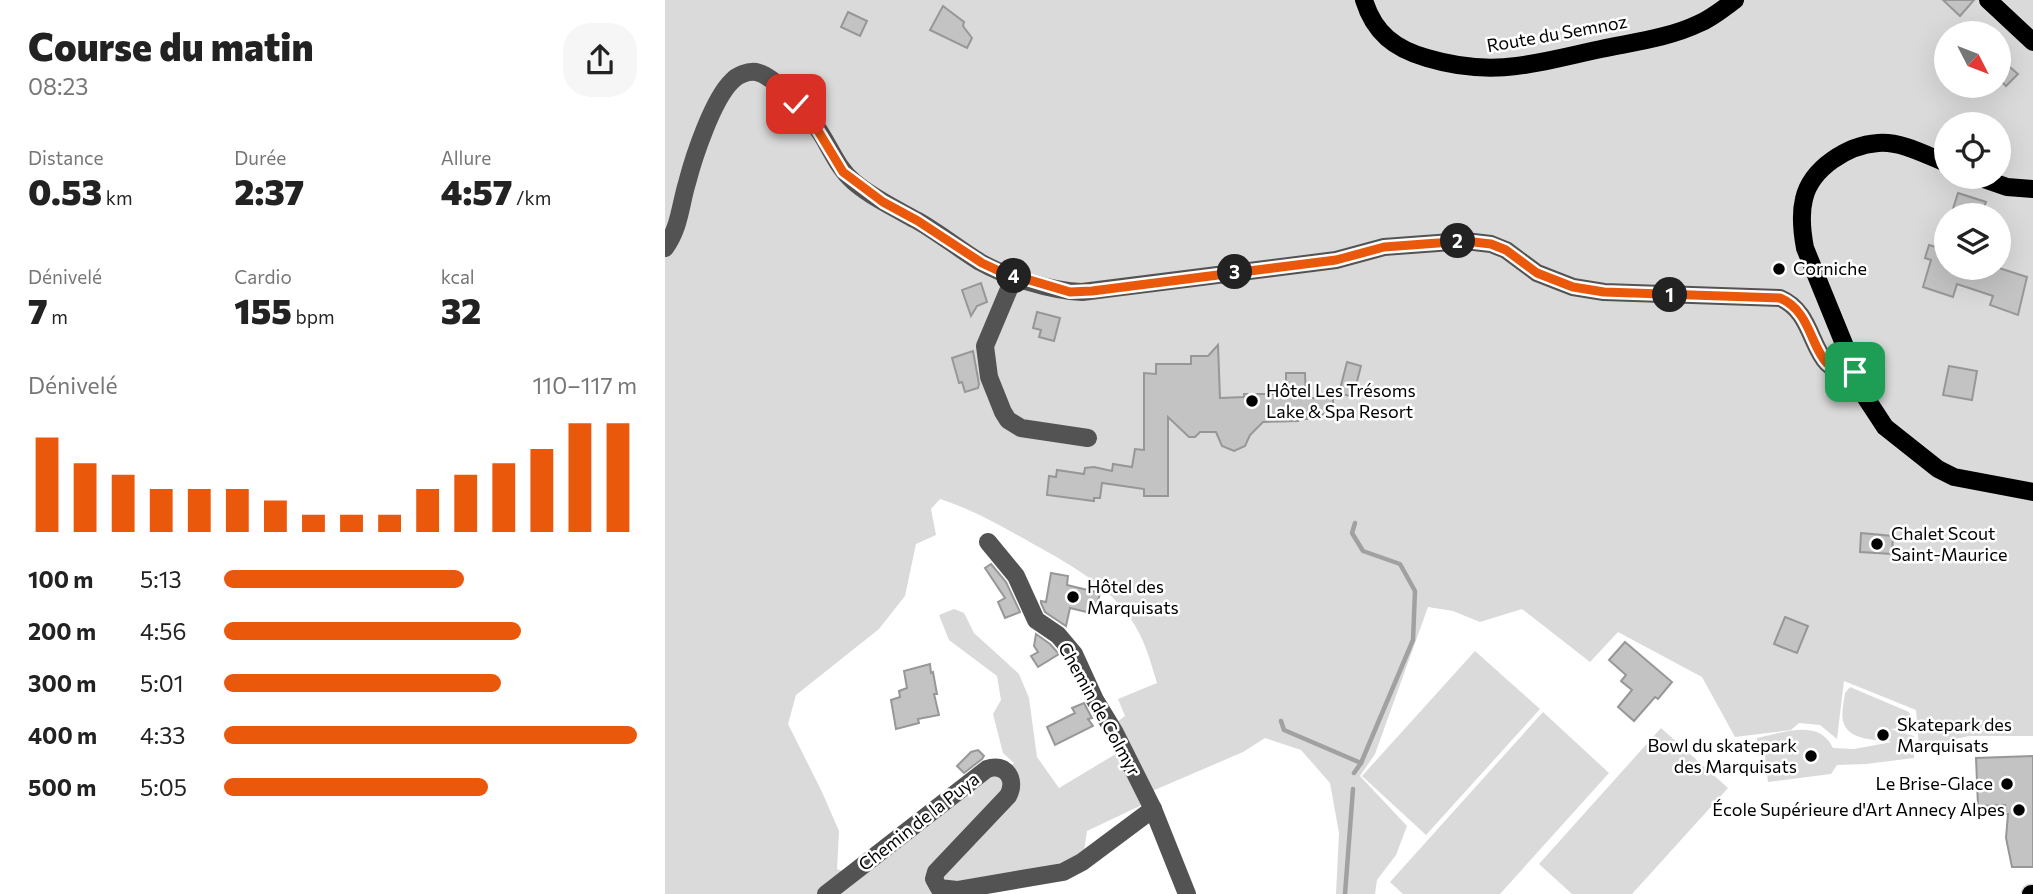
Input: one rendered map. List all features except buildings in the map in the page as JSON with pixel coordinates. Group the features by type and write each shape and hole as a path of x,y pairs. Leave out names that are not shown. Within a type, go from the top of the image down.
{"main road":[{"name":"Route du Semnoz","path":"1364,0 1376,28 1398,47 1447,64 1486,69 1539,62 1669,35 1701,23 1735,0"},
{"path":"1987,0 2033,42"},
{"path":"1934,158 1907,148 1878,142 1850,150 1835,158 1816,176 1804,197 1804,248 1866,398 1885,428 1938,469 1954,477 2033,492"},
{"path":"2011,187 2033,189"}],"street":[{"path":"665,248 675,232 694,158 717,104 733,79 744,73 756,72 781,87 814,124 843,172 853,181 982,263 1014,276 1070,292 1336,260 1384,247 1430,242 1478,242 1506,250 1537,273 1573,287 1614,292 1780,298 1799,310 1821,358 1828,365 1836,371 1855,372"},
{"path":"1014,276 985,346 989,377 1003,412 1008,420 1021,428 1088,438"},
{"name":"Chemin de Colmyr","path":"988,541 1016,576 1036,620 1058,635 1074,654 1095,700 1115,733 1153,809 1187,894"},
{"name":"Chemin de la Puya","path":"826,894 993,766 1006,771 1011,778 1012,788 936,872 934,879 939,888 945,891 1063,872 1082,862 1153,809"}],"shaded area":[{"path":"665,0 2033,0 2033,736 1969,736 1919,747 1916,710 1844,681 1837,739 1820,725 1799,723 1791,730 1735,737 1702,677 1618,632 1590,662 1522,609 1480,622 1453,611 1428,607 1375,754 1360,776 1407,826 1396,855 1377,880 1375,894 1336,894 1339,833 1330,783 1301,750 1265,738 1243,752 1150,792 1144,804 1087,831 1084,851 1057,865 967,894 665,894","holes":["940,499 1007,529 1084,574 1109,594 1135,625 1157,683 1118,699 1125,716 1117,722 1129,746 1059,788 1037,757 1029,698 1019,674 974,633 964,613 954,609 939,615 949,640 997,676 1001,700 993,714 1003,753 1014,763 1001,777 988,777 855,876 837,869 839,831 788,724 796,695 879,629 905,596 916,544 936,535 931,509"]},
{"path":"1475,651 1540,709 1426,835 1362,776"},
{"name":"Skatepark des Marquisats","path":"1850,687 1909,712 1909,724 1890,729 1914,736 1912,743 1895,748 1914,752 1914,758 1837,765 1831,774 1768,782 1765,757 1758,755 1757,738 1789,731 1810,730 1827,739 1833,748 1854,749 1892,742 1857,736 1846,728 1842,711 1845,693"},
{"path":"1543,712 1609,773 1500,894 1403,894 1390,882"},
{"path":"1661,728 1728,788 1632,894 1572,894 1539,864"}],"waterway":[{"path":"1354,773 1361,763 1413,640 1415,591 1400,564 1363,551 1352,533 1355,523"},
{"path":"1281,721 1284,730 1361,763"},
{"path":"1345,894 1353,789"}],"place":[{"name":"Corniche","path":"1779,269"},
{"name":"Hôtel Les Trésoms Lake & Spa Resort","path":"1252,401"},
{"name":"Chalet Scout Saint-Maurice","path":"1877,544"},
{"name":"Hôtel des Marquisats","path":"1073,597"},
{"name":"Skatepark des Marquisats","path":"1883,735"},
{"name":"Bowl du skatepark des Marquisats","path":"1811,756"},
{"name":"Le Brise-Glace","path":"2007,784"},
{"name":"École Supérieure d'Art Annecy Alpes","path":"2019,810"}],"route":[{"path":"796,104 826,141 843,172 867,192 918,221 982,263 1014,276 1070,292 1336,260 1384,247 1465,241 1491,244 1506,250 1537,273 1573,287 1604,292 1780,298 1799,310 1813,335 1821,358 1828,365 1836,371 1855,372"}]}
